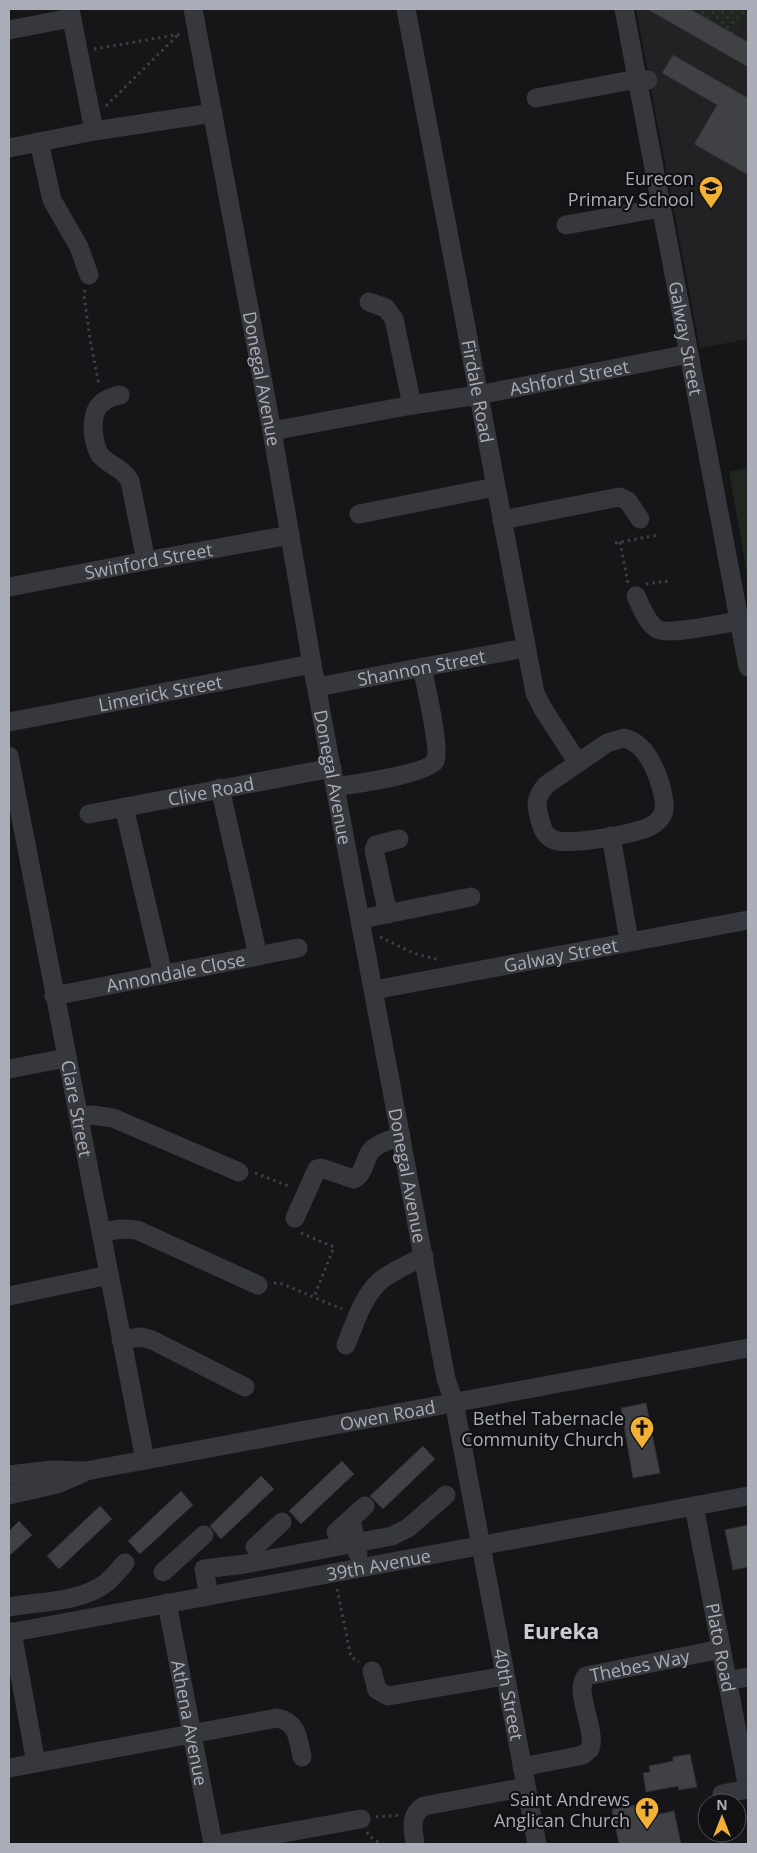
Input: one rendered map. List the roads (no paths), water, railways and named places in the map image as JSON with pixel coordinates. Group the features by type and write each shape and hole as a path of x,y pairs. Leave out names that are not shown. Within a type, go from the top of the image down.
{"street":[{"name":"Donegal Avenue","path":"193,9 272,431 312,664 402,1136 446,1379 454,1402 481,1545"},
{"name":"Firdale Road","path":"406,9 525,648 538,700 578,763"},
{"name":"Galway Street","path":"624,9 643,79 661,208 748,667"},
{"path":"9,30 70,13 94,131"},
{"path":"536,98 643,79"},
{"path":"9,148 94,131 212,113"},
{"path":"39,142 52,200 79,247 89,275"},
{"path":"566,225 661,208"},
{"path":"369,302 386,308 394,320 412,405"},
{"name":"Ashford Street","path":"272,431 412,405 478,395 689,354"},
{"path":"111,398 98,407 93,418 96,447 101,456 125,472 130,480 146,560"},
{"path":"359,514 495,487"},
{"path":"502,520 619,497 628,501 640,518"},
{"name":"Swinford Street","path":"9,587 146,560 290,536"},
{"path":"632,592 653,625 659,630 681,631 740,621"},
{"name":"Shannon Street","path":"317,687 525,648"},
{"name":"Limerick Street","path":"9,722 312,664"},
{"path":"336,788 419,771 432,765 436,760 436,746 422,667"},
{"path":"624,738 632,740 645,753 656,772 663,802 664,810 662,816 655,824 647,828 611,836 570,842 559,842 550,838 542,828 536,804 538,794 546,785 578,763 607,743 624,738"},
{"name":"Clare Street","path":"9,756 17,843 54,996 145,1460"},
{"name":"Clive Road","path":"89,814 332,768"},
{"path":"220,788 258,956"},
{"path":"124,807 163,974"},
{"path":"611,836 629,941"},
{"path":"388,914 374,850 379,843 399,839"},
{"path":"361,919 471,897"},
{"name":"Galway Street","path":"374,990 748,920"},
{"name":"Annondale Close","path":"54,996 298,948"},
{"path":"9,1069 66,1058"},
{"path":"78,1116 92,1115 113,1118 240,1172"},
{"path":"295,1218 305,1193 318,1169 325,1169 354,1179 357,1178 370,1151 402,1136"},
{"path":"101,1232 122,1229 137,1230 258,1285"},
{"path":"346,1344 367,1296 380,1281 424,1256"},
{"path":"9,1296 109,1275"},
{"path":"121,1340 141,1338 152,1340 245,1387"},
{"name":"Owen Road","path":"9,1475 52,1470 86,1471 748,1348"},
{"name":"Owen Road","path":"9,1495 57,1484 86,1471"},
{"path":"204,1569 356,1543 399,1533 446,1495"},
{"name":"39th Avenue","path":"10,1632 748,1496"},
{"name":"Plato Road","path":"694,1506 748,1789 727,1793"},
{"path":"336,1532 358,1512 356,1543 360,1568"},
{"path":"255,1547 278,1526 278,1557"},
{"path":"163,1572 204,1535"},
{"name":"40th Street","path":"481,1545 536,1844"},
{"path":"189,1548 204,1569 209,1596"},
{"path":"9,1607 77,1597 97,1589 108,1582 126,1563"},
{"path":"35,1603 40,1627"},
{"name":"Athena Avenue","path":"167,1603 213,1844"},
{"path":"10,1632 36,1763"},
{"name":"Thebes Way","path":"522,1767 583,1755 590,1749 591,1739 581,1685 586,1676 721,1649"},
{"path":"372,1671 377,1690 388,1696 505,1676"},
{"path":"727,1681 748,1677"},
{"path":"9,1768 272,1719 283,1719 292,1724 297,1732 302,1757"},
{"path":"415,1844 412,1824 420,1808 430,1804 526,1788"},
{"path":"223,1844 361,1819"}],"place":[{"name":"Eurecon Primary School","path":"711,209"},
{"name":"Bethel Tabernacle Community Church","path":"642,1449"},
{"name":"Saint Andrews Anglican Church","path":"647,1830"}],"district":[{"name":"Eureka","path":"561,1630"}]}
